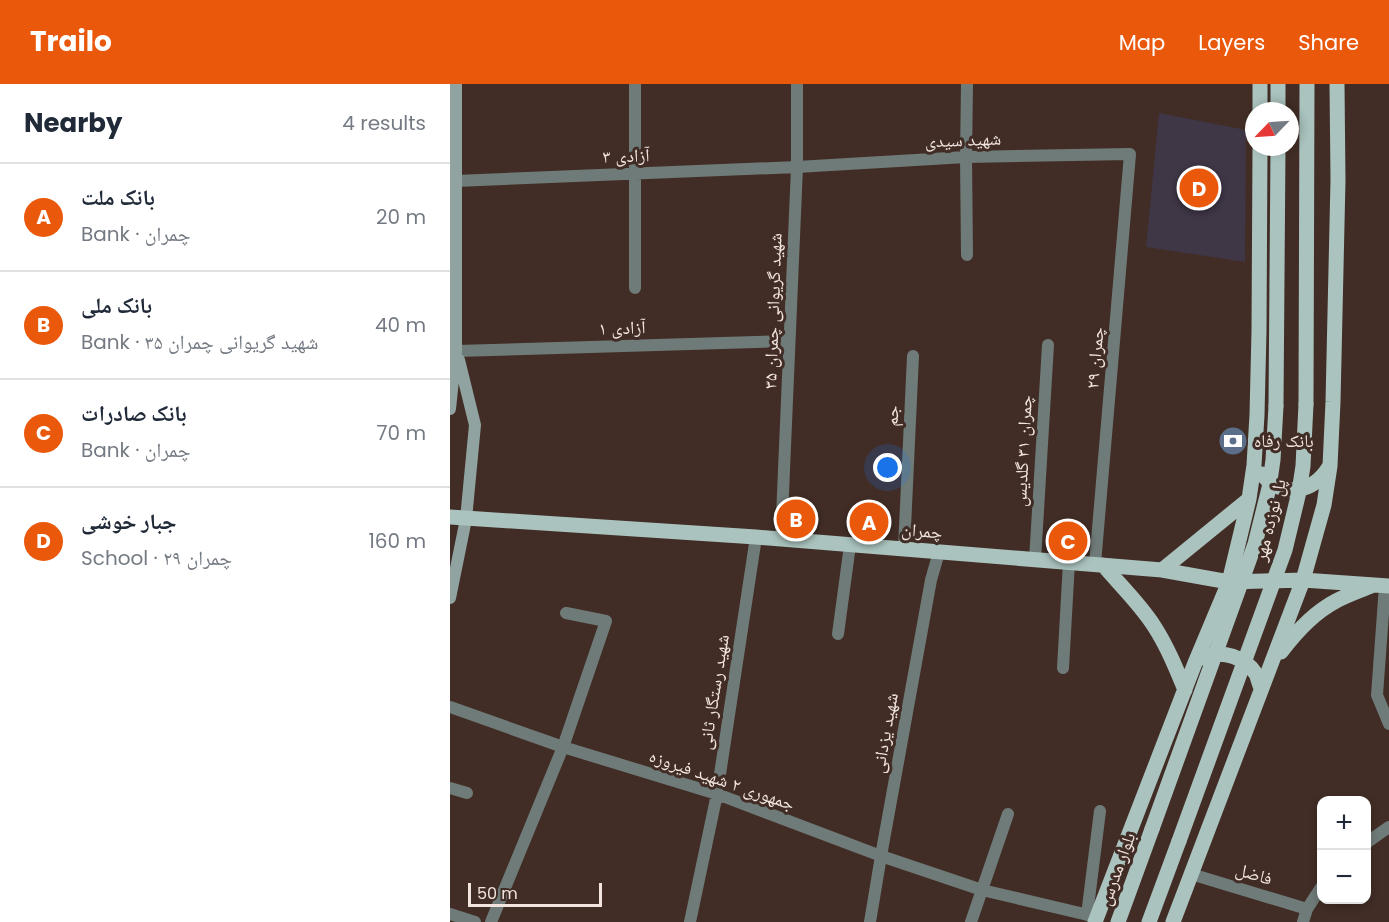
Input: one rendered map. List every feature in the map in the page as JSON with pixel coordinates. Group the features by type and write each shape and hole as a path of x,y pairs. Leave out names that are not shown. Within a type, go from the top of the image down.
{"main road":[{"path":"450,598 466,519 475,425 456,351 453,311 453,230 456,181 453,109 456,84"},
{"path":"1260,84 1260,102"},
{"path":"1278,84 1278,102"},
{"name":"پل نوزده مهر","path":"1149,922 1285,550 1299,492 1306,404 1307,84"},
{"path":"1173,922 1303,580 1324,505 1330,466 1333,402 1337,84"},
{"path":"1093,918 1229,582 1250,499 1254,465 1259,331 1260,156"},
{"name":"پل نوزده مهر","path":"1152,830 1255,544 1269,488 1276,406 1278,156"},
{"path":"450,409 456,351"},
{"path":"1254,465 1266,479 1289,490 1302,489 1314,484 1330,466"},
{"path":"1162,570 1250,499"},
{"name":"چمران","path":"450,517 756,537 1069,562 1162,570 1229,582 1303,580 1382,586"},
{"path":"1099,565 1154,625 1167,648 1185,690"},
{"path":"1272,664 1295,634 1317,614 1336,601 1382,586"},
{"path":"1195,663 1208,656 1222,654 1235,657 1247,664 1256,675 1261,688"},
{"name":"بلوار مدرس","path":"1118,922 1152,830"}],"street":[{"path":"634,84 635,288"},
{"name":"شهید گریوانی چمران ۳۵","path":"781,540 796,167 797,84"},
{"path":"967,84 967,255"},
{"name":"شهید سیدی","path":"796,167 966,157 1130,154"},
{"name":"چمران ۲۹","path":"1099,565 1130,154"},
{"name":"آزادی ۳","path":"456,181 796,167"},
{"name":"آزادی ۱","path":"456,351 789,341"},
{"name":"چمران ۳۱ گلدیس","path":"1035,560 1048,345"},
{"name":"جم","path":"904,549 913,356"},
{"name":"شهید رستگار ثانی","path":"690,922 717,794 756,537"},
{"path":"838,634 850,545"},
{"name":"شهید یزدانی","path":"870,922 931,580 939,552"},
{"path":"1063,668 1069,562"},
{"path":"1382,586 1377,695 1389,724"},
{"path":"491,922 562,747 606,621 566,613"},
{"name":"جمهوری ۲ شهید فیروزه","path":"450,707 562,747 717,794 880,856 982,890 1093,918"},
{"path":"450,788 467,793"},
{"path":"1093,918 1100,811"},
{"path":"971,922 1008,814"},
{"path":"1371,840 1389,827"},
{"name":"فاضل","path":"1191,874 1307,909"},
{"path":"1303,922 1307,909 1317,894"},
{"path":"450,914 475,922"}],"shaded area":[{"path":"1159,113 1245,130 1245,262 1146,247"}],"place":[{"name":"جبار خوشی","path":"1199,188"},
{"name":"بانک رفاه","path":"1233,441"},
{"name":"بانک ملی","path":"796,519"},
{"name":"بانک ملت","path":"869,522"},
{"name":"بانک صادرات","path":"1068,541"}]}
